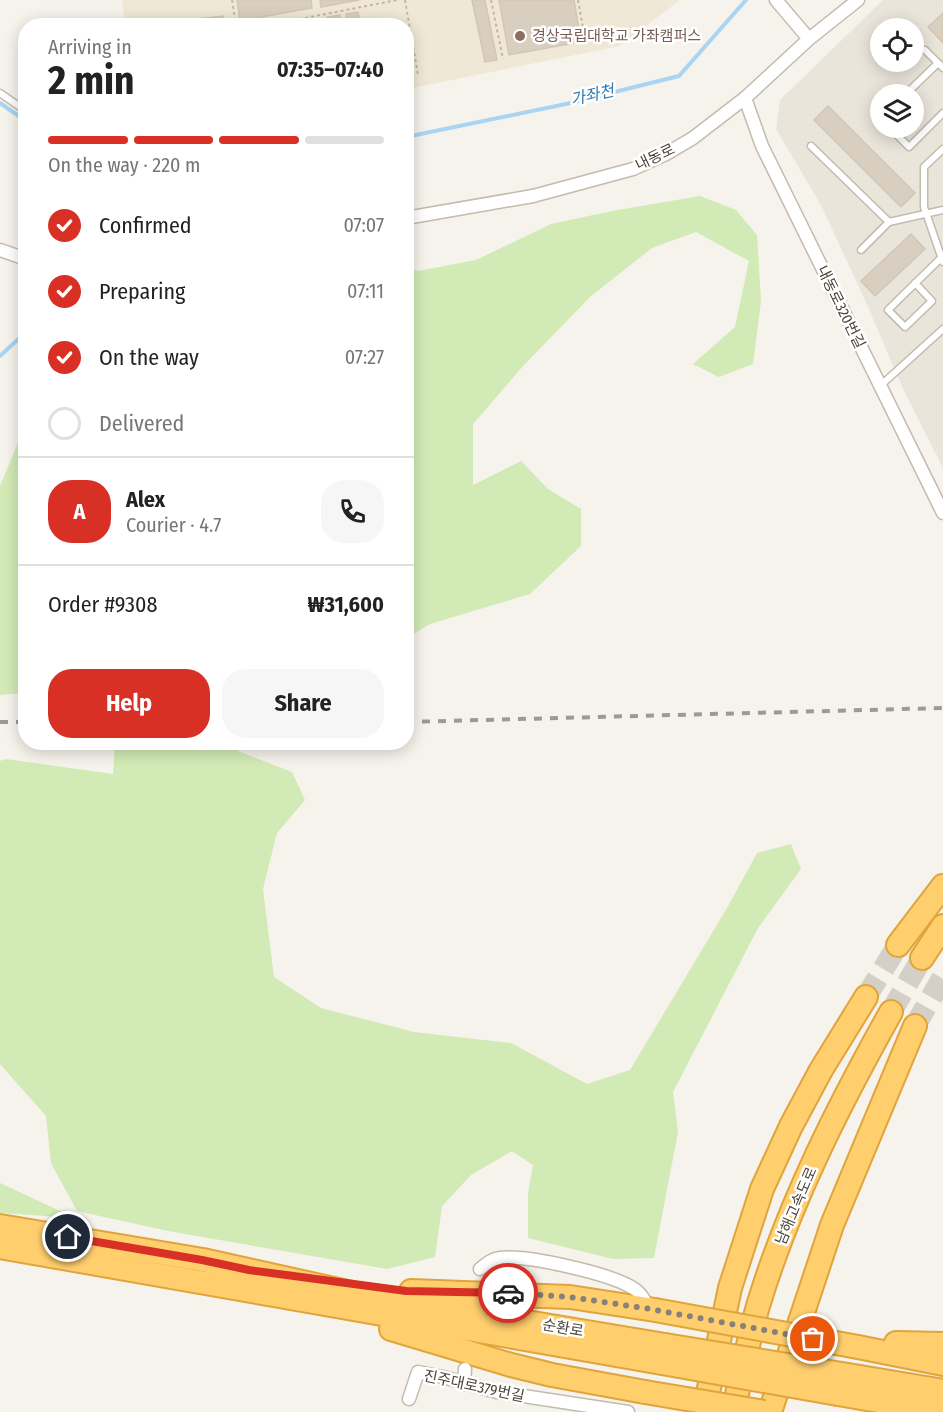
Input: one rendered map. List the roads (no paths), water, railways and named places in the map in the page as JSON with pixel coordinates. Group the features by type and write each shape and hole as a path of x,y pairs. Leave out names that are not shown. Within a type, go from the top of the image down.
{"highway":[{"path":"898,945 943,886"},
{"path":"922,958 943,926"},
{"path":"704,1412 730,1288 762,1189 791,1126 821,1070 866,997"},
{"name":"남해고속도로","path":"733,1412 758,1306 778,1249 805,1182 846,1094 891,1012"},
{"path":"770,1412 832,1225 915,1026"},
{"name":"순환로","path":"0,1226 202,1260 246,1281"},
{"name":"순환로","path":"0,1247 246,1281 352,1293 663,1354 840,1384"},
{"path":"246,1281 406,1291 570,1297 653,1309 943,1364"},
{"path":"246,1281 511,1365 552,1375 764,1412"},
{"path":"862,1348 882,1342 943,1344"},
{"path":"840,1384 943,1391"},
{"path":"840,1384 943,1412"}],"street":[{"name":"내동로","path":"414,217 533,196 633,169 693,138 745,98 809,39 858,0"},
{"path":"778,3 809,39"},
{"name":"내동로320번길","path":"745,98 762,146 943,513"},
{"path":"0,250 18,256"},
{"path":"480,1269 489,1261 501,1258 546,1262 596,1274 635,1290 653,1309"},
{"path":"464,1384 465,1369"},
{"name":"진주대로379번길","path":"409,1399 418,1372 497,1392 628,1412"}],"lane":[{"path":"918,84 941,66 924,50"},
{"path":"0,93 18,105"},
{"path":"924,132 943,113"},
{"path":"900,138 909,147 918,138"},
{"path":"811,146 889,222"},
{"path":"915,283 932,301 905,327 888,310 915,283 942,260 924,207 924,167 943,149"},
{"path":"861,250 889,222 943,210"},
{"path":"879,387 943,329"}],"waterway":[{"name":"가좌천","path":"414,135 566,104 679,76 746,0"},
{"path":"0,103 18,115"},
{"path":"0,356 18,339"}],"tunnel":[{"path":"866,997 898,945"},
{"path":"891,1012 922,958"},
{"path":"915,1026 943,977"}],"railway":[{"path":"414,722 943,708"},
{"path":"0,722 18,722"}],"place":[{"name":"경상국립대학교 가좌캠퍼스","path":"520,36"}]}
